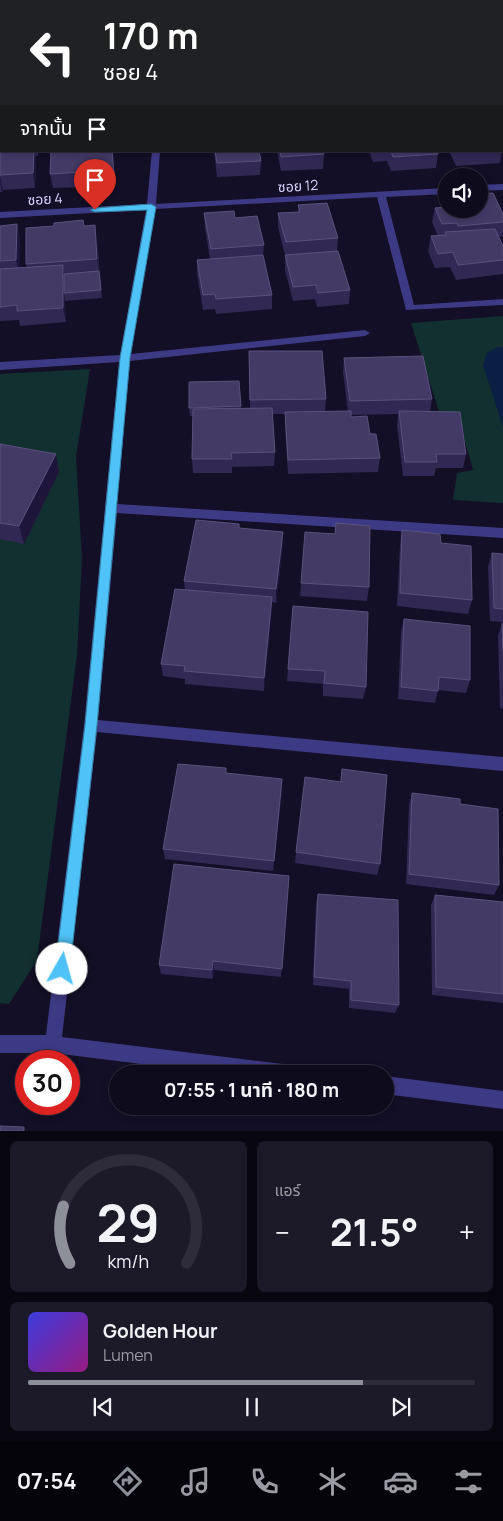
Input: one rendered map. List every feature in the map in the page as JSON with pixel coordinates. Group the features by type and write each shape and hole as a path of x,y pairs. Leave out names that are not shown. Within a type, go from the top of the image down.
{"street":[{"path":"53,1044 91,725 125,358 151,207 156,152"},
{"path":"488,188 503,187"},
{"name":"ซอย 12","path":"151,207 438,191"},
{"path":"381,195 410,308 503,302"},
{"name":"ซอย 4","path":"0,215 151,207"},
{"path":"0,366 125,358 365,332"},
{"path":"111,508 503,532"},
{"path":"91,725 503,764"},
{"path":"0,1044 53,1044 220,1065"},
{"path":"394,1086 503,1100"}],"green space":[{"path":"503,316 503,503 453,500 457,473 473,470 459,420 441,418 411,323"},
{"path":"90,369 76,456 82,559 77,655 37,960 9,1004 0,1003 0,374"}],"water":[{"path":"498,347 503,347 503,427 483,365 487,353"}],"building":[{"path":"0,152 34,152 33,173 0,175"},
{"path":"51,152 112,152 114,173 50,174"},
{"path":"215,152 259,152 261,161 217,163"},
{"path":"280,152 323,152 324,154 281,157"},
{"path":"391,152 437,152 438,154 393,157"},
{"path":"488,193 493,193 503,214 503,222 458,226 457,223 442,224 439,218 488,218"},
{"path":"327,203 338,238 286,242 278,213 300,212 298,205"},
{"path":"234,211 235,218 257,216 264,245 211,249 204,213"},
{"path":"83,220 84,226 95,225 97,259 26,264 26,228 54,226 54,223"},
{"path":"17,224 16,260 0,261 0,226"},
{"path":"495,229 503,246 503,260 458,265 453,252 438,254 431,236 446,235 445,232"},
{"path":"338,251 350,290 318,293 316,285 293,287 285,255"},
{"path":"263,255 272,295 216,299 215,294 203,295 197,260"},
{"path":"63,265 63,308 17,311 17,305 0,307 0,269"},
{"path":"99,271 101,290 64,293 64,274"},
{"path":"249,351 322,351 326,399 250,400"},
{"path":"423,356 432,399 350,401 344,358"},
{"path":"239,381 241,406 189,408 189,382"},
{"path":"272,408 275,452 231,453 232,459 192,459 193,409"},
{"path":"351,411 351,417 367,416 370,434 376,434 380,458 288,460 285,412"},
{"path":"399,411 460,412 466,454 436,454 437,462 405,462"},
{"path":"0,444 56,454 19,526 0,523"},
{"path":"196,520 239,524 239,528 283,532 276,589 184,581"},
{"path":"336,523 370,526 369,587 301,583 305,532 335,534"},
{"path":"402,530 440,534 441,543 471,546 472,600 400,593"},
{"path":"492,553 503,554 503,609 494,608"},
{"path":"175,589 272,597 264,678 184,671 185,666 161,664"},
{"path":"293,606 368,612 366,687 324,683 325,671 288,669"},
{"path":"404,619 470,626 470,680 439,677 438,691 401,687"},
{"path":"178,764 226,768 226,773 282,779 274,861 163,849"},
{"path":"342,769 387,775 380,864 296,852 305,777 341,782"},
{"path":"412,793 460,799 460,804 498,809 499,885 409,874"},
{"path":"174,864 289,876 282,969 213,961 212,970 159,965"},
{"path":"318,894 398,900 399,1005 351,1000 351,981 314,977"},
{"path":"435,895 503,902 503,994 436,987"},
{"path":"0,1126 24,1127 24,1131 0,1131"}],"route":[{"path":"62,969 91,725 125,358 151,207 95,210"}]}
